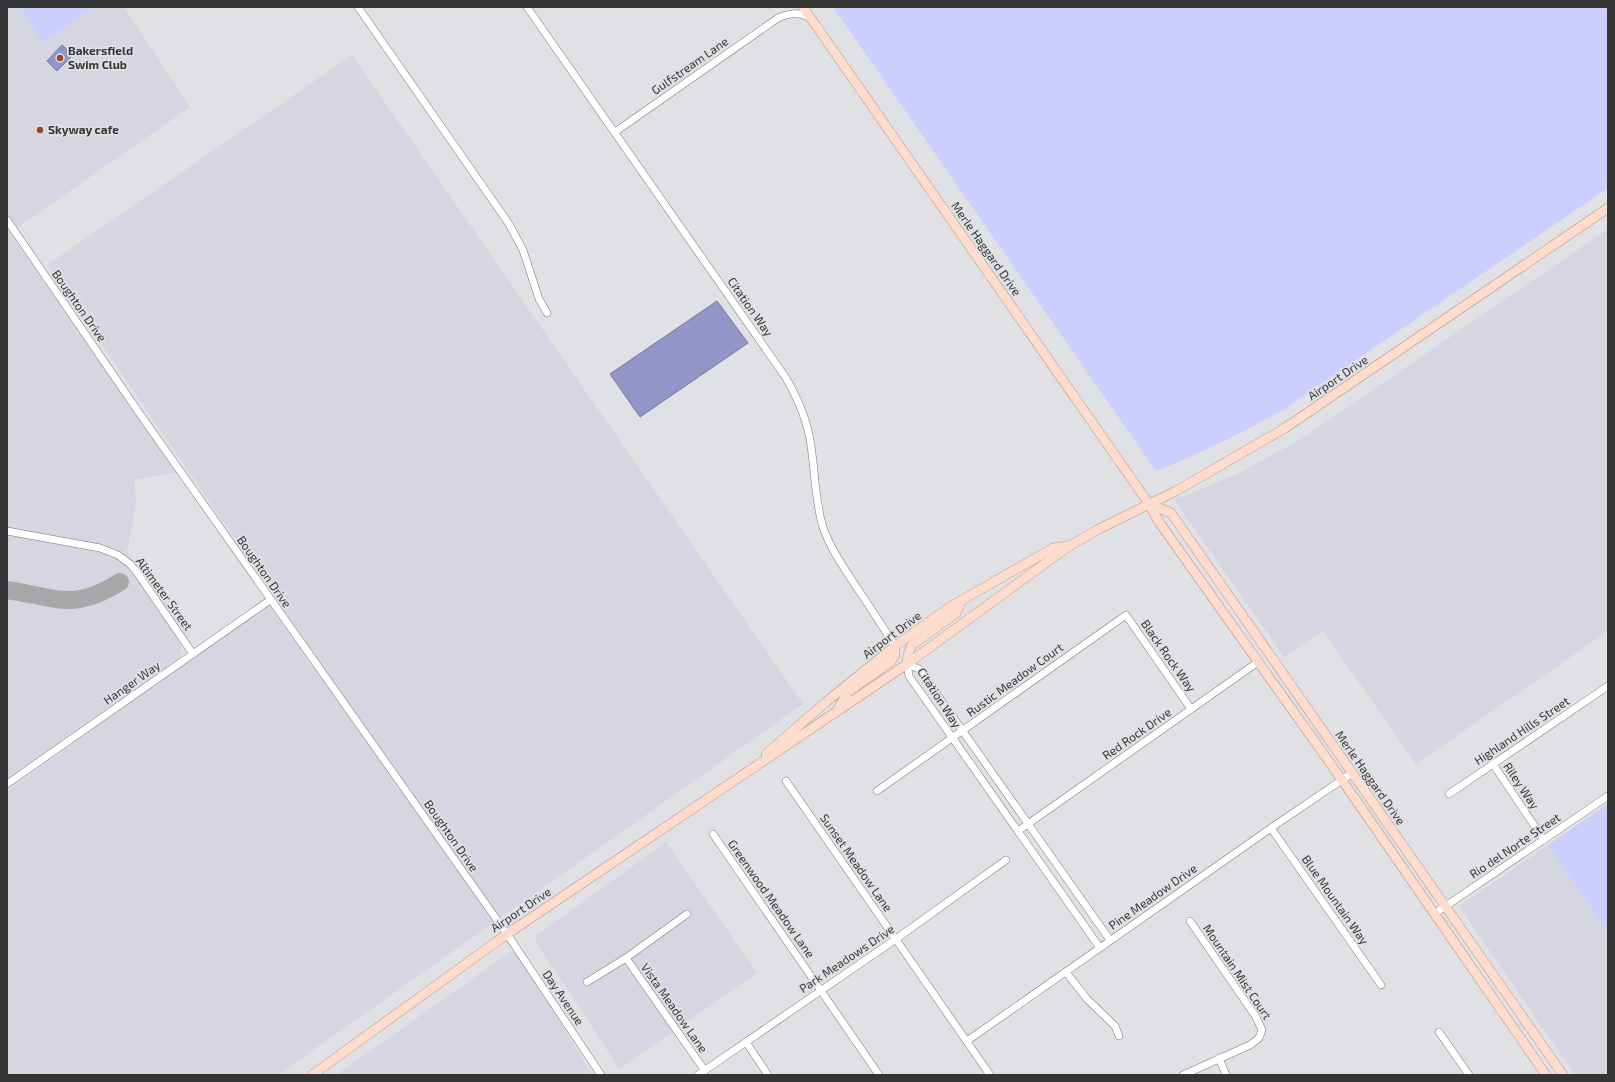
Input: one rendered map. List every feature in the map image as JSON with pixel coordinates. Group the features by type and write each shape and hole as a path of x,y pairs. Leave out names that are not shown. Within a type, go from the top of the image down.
{"main road":[{"name":"Merle Haggard Drive","path":"803,7 1149,504 1159,522 1342,780 1546,1075"},
{"name":"Airport Drive","path":"312,1075 507,934 907,664 1069,546 1176,491 1285,428 1608,208"},
{"name":"Merle Haggard Drive","path":"1149,504 1171,513 1563,1075"},
{"name":"Airport Drive","path":"748,771 788,734 895,646 962,600 1053,548 1069,546"},
{"path":"907,664 908,654 912,646 956,613 962,600"},
{"path":"836,712 848,692 891,661 895,655 895,646"}],"street":[{"path":"358,7 509,224 523,250 538,299 547,313"},
{"name":"Citation Way","path":"527,7 789,384 802,412 809,434 813,458 816,495 820,516 826,535 841,563 895,646"},
{"name":"Gulfstream Lane","path":"778,18 786,7"},
{"name":"Gulfstream Lane","path":"615,132 778,18 786,14 809,17"},
{"name":"Boughton Drive","path":"7,220 270,600 507,934"},
{"name":"Altimeter Street","path":"7,531 100,548 118,555 130,564 136,571 193,654"},
{"name":"Hanger Way","path":"7,784 270,600"},
{"name":"Black Rock Way","path":"1126,615 1191,709"},
{"name":"Rustic Meadow Court","path":"876,791 1126,615"},
{"name":"Red Rock Drive","path":"1018,831 1258,662"},
{"name":"Citation Way","path":"1100,948 909,676 907,664 919,668 1110,940"},
{"name":"Highland Hills Street","path":"1449,794 1608,686"},
{"name":"Riley Way","path":"1493,764 1544,840"},
{"name":"Pine Meadow Drive","path":"967,1041 1352,773"},
{"name":"Sunset Meadow Lane","path":"786,781 990,1075"},
{"name":"Rio del Norte Street","path":"1434,914 1608,796"},
{"name":"Blue Mountain Way","path":"1271,828 1382,985"},
{"name":"Greenwood Meadow Lane","path":"713,834 879,1075"},
{"name":"Park Meadows Drive","path":"702,1073 820,990 896,939 1006,860"},
{"path":"587,982 626,958 687,914"},
{"name":"Mountain Mist Court","path":"1190,921 1256,1017 1262,1030 1259,1038 1250,1045 1219,1058"},
{"name":"Day Avenue","path":"507,934 601,1075"},
{"name":"Vista Meadow Lane","path":"626,958 702,1073"},
{"path":"1066,972 1087,999 1114,1026 1119,1036"},
{"path":"1439,1032 1469,1075"},
{"path":"746,1042 768,1075"},
{"path":"1183,1075 1219,1058 1226,1075"}],"shaded area":[{"path":"7,7 124,7 190,107 10,233 177,472 134,480 136,496 135,512 127,552 191,636 181,644 181,656 177,660 7,778"},
{"path":"28,7 92,8 43,42 22,11"},
{"path":"833,7 1608,7 1608,188 1283,410 1221,443 1156,471"},
{"name":"Bakersfield Swim Club","path":"62,45 73,55 57,71 47,61"},
{"path":"352,55 803,704 278,1075 7,1075 7,791 276,599 47,265"},
{"path":"1608,229 1608,631 1416,764 1323,631 1284,657 1174,500 1237,474 1301,439"},
{"path":"717,301 748,343 640,417 610,374"},
{"path":"1608,804 1608,932 1548,845"},
{"path":"666,842 757,973 619,1069 583,1012 536,943 537,935"},
{"path":"1548,845 1608,932 1608,1075 1575,1075 1459,906"},
{"path":"516,948 592,1075 336,1075"}],"taxiway":[{"path":"7,590 64,600 77,600 104,591 120,582"}],"place":[{"name":"Bakersfield Swim Club","path":"60,58"},
{"name":"Skyway cafe","path":"40,130"}]}
